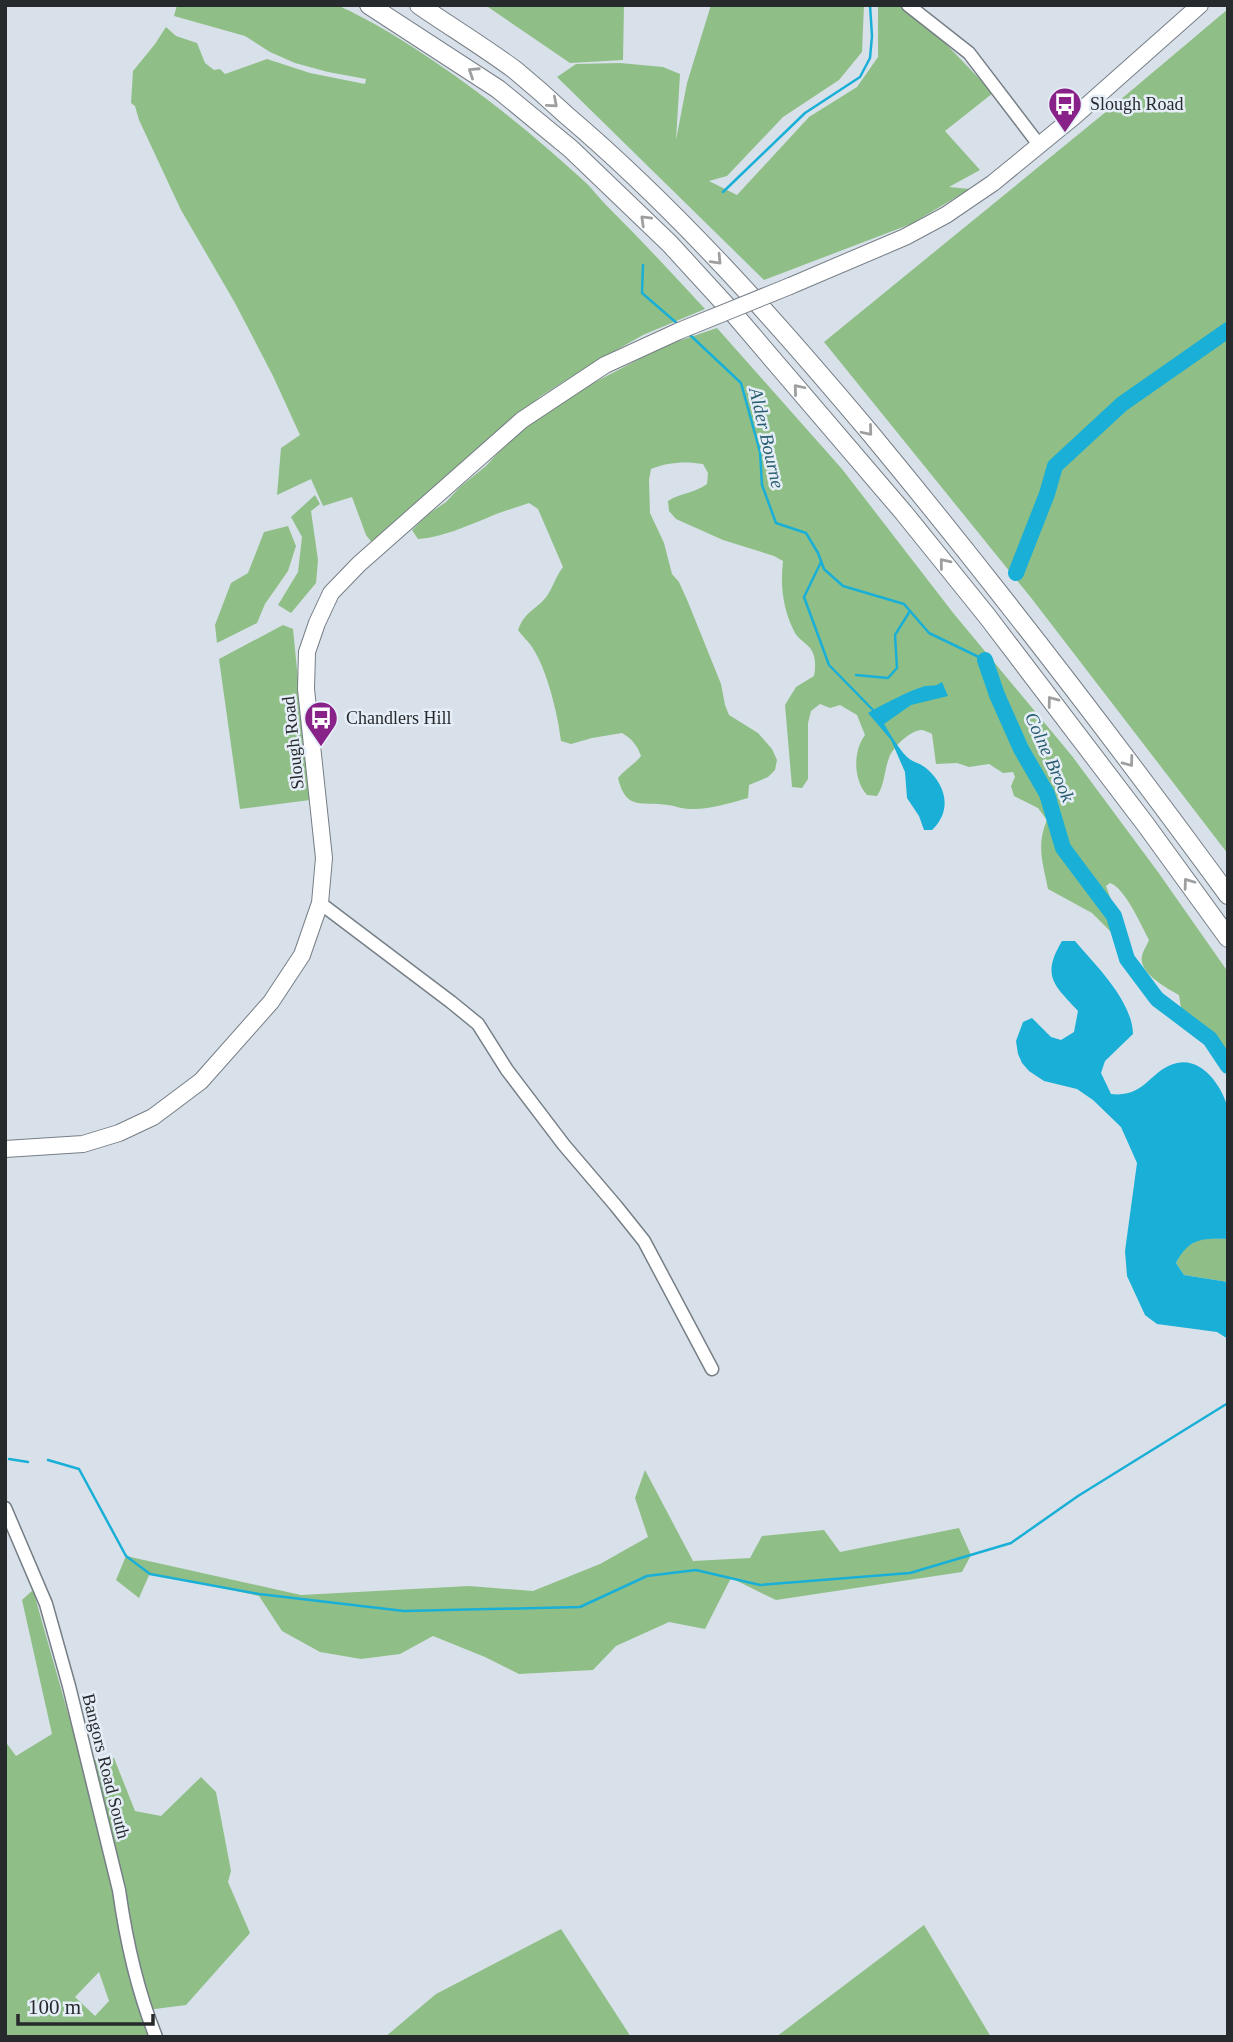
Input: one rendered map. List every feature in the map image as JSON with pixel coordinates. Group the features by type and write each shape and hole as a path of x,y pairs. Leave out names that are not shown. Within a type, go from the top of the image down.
{"highway":[{"path":"369,5 498,89 571,149 670,244 734,314 987,616 1146,825 1228,939"},
{"path":"419,5 514,70 612,154 699,240 806,356 995,588 1228,895"}],"main road":[{"name":"Slough Road","path":"5,1149 83,1144 119,1133 153,1117 201,1081 271,1002 302,956 320,903 324,858 306,689 307,652 331,593 359,564 522,419 605,365 679,331 905,237 946,215 1040,146 1200,5"}],"street":[{"path":"908,5 969,54 1040,146"},
{"path":"320,903 478,1024 515,1081 643,1241 712,1369"},
{"name":"Bangors Road South","path":"5,1508 46,1604 119,1890 141,1996 156,2037"}],"green space":[{"path":"177,5 337,5 376,25 457,77 549,150 587,184 705,309 643,335 541,396 373,544 366,535 352,497 323,506 311,479 277,495 281,448 300,435 235,303 181,210 135,106 131,103 133,71 166,27 176,36 197,43 205,63 225,74 267,59 310,73 365,84 366,79 295,63 270,52 245,36 174,16"},
{"path":"485,5 624,5 623,60 570,63"},
{"path":"711,5 864,5 862,52 839,80 783,117 727,176 709,181 737,195 809,117 857,87 878,57 878,5 900,5 946,44 993,93 945,131 980,170 949,187 970,189 911,224 764,280 557,77 576,64 620,63 663,67 680,74 676,140 687,83"},
{"path":"1228,9 1228,854 1032,599 824,342"},
{"path":"717,328 842,469 954,614 1072,756 1228,972 1228,1058 1218,1042 1182,1015 1179,995 1154,979 1144,968 1142,956 1149,940 1132,908 1116,886 1110,883 1106,886 1124,935 1119,937 1092,913 1048,889 1041,846 1047,820 1038,808 1014,796 1011,786 1015,777 1013,772 1003,773 989,764 969,767 957,763 936,764 932,734 922,730 907,736 898,745 889,758 877,796 867,795 857,774 858,749 865,735 857,715 840,705 830,708 820,704 811,711 808,723 808,779 802,788 792,787 785,705 796,687 814,676 814,655 795,633 785,607 782,589 783,561 723,540 676,519 669,511 668,501 707,484 708,473 703,464 677,463 651,469 650,513 664,543 672,574 679,582 688,602 721,684 729,715 758,733 772,749 777,760 775,770 768,777 749,785 748,798 727,804 684,809 637,803 626,796 618,778 641,756 629,738 622,733 571,744 561,741 542,667 532,647 518,630 527,615 547,596 563,567 538,509 529,503 453,531 418,539 412,530 486,466 516,433 580,390 664,346"},
{"path":"315,495 320,504 311,511 318,560 316,583 291,613 278,605 298,572 302,537 291,517"},
{"path":"288,526 296,546 288,571 265,604 257,623 217,643 215,625 231,583 248,573 264,532"},
{"path":"283,625 293,629 310,800 240,809 219,659"},
{"path":"1201,1238 1228,1239 1228,1282 1184,1275 1176,1263 1183,1249"},
{"path":"645,1470 693,1561 750,1558 762,1536 824,1530 840,1552 959,1528 971,1555 962,1572 776,1600 731,1578 705,1629 669,1622 616,1646 593,1670 519,1674 433,1636 400,1654 361,1659 320,1652 282,1631 259,1596 150,1573 139,1598 116,1580 126,1556 301,1595 469,1586 533,1591 600,1564 648,1537 635,1498"},
{"path":"33,1590 77,1745 148,2037 5,2037 5,1741 16,1756 52,1734 22,1600","holes":["99,1972 109,2001 95,2016 75,1997"]},
{"path":"114,1758 135,1811 161,1816 201,1777 216,1792 231,1871 228,1882 250,1933 186,2005 147,2010 88,1761"},
{"path":"924,1925 991,2037 776,2037"},
{"path":"561,1929 631,2037 385,2037 436,1994"}],"water":[{"path":"942,682 948,696 911,705 884,724 909,759 926,768 939,783 944,799 942,815 932,830 924,830 919,816 907,798 905,772 891,740 868,713 914,690"},
{"path":"1062,941 1075,941 1093,961 1120,996 1131,1021 1133,1034 1105,1061 1101,1073 1111,1094 1132,1092 1168,1066 1186,1062 1203,1069 1216,1083 1225,1100 1229,1118 1228,1239 1197,1241 1186,1249 1176,1263 1184,1275 1228,1282 1228,1339 1217,1332 1157,1324 1145,1315 1127,1276 1125,1251 1137,1163 1121,1127 1093,1100 1077,1089 1044,1081 1029,1071 1018,1054 1016,1041 1023,1022 1032,1018 1051,1037 1061,1040 1074,1032 1078,1011 1057,987 1052,972 1052,963"}],"waterway":[{"name":"Alder Bourne","path":"723,192 805,113 860,77 870,58 870,5"},
{"name":"Alder Bourne","path":"643,265 642,293 679,325"},
{"name":"Colne Brook","path":"1016,573 1055,466 1122,404 1228,330"},
{"name":"Alder Bourne","path":"689,334 741,383 760,452 762,485 776,523 806,533 824,569 843,586 904,604 929,633 985,660"},
{"path":"821,562 804,597 829,665 873,710"},
{"path":"856,675 888,678 897,668 895,635 910,611"},
{"name":"Colne Brook","path":"985,660 1021,749 1047,794 1063,848 1114,916 1127,959 1157,999 1210,1039 1228,1066"},
{"path":"48,1460 79,1469 126,1556 150,1574 259,1594 404,1611 580,1607 647,1576 696,1570 760,1585 910,1573 1011,1543 1078,1496 1228,1403"},
{"path":"9,1459 28,1462"}],"place":[{"name":"Slough Road","path":"1065,134"},
{"name":"Chandlers Hill","path":"321,748"}]}
